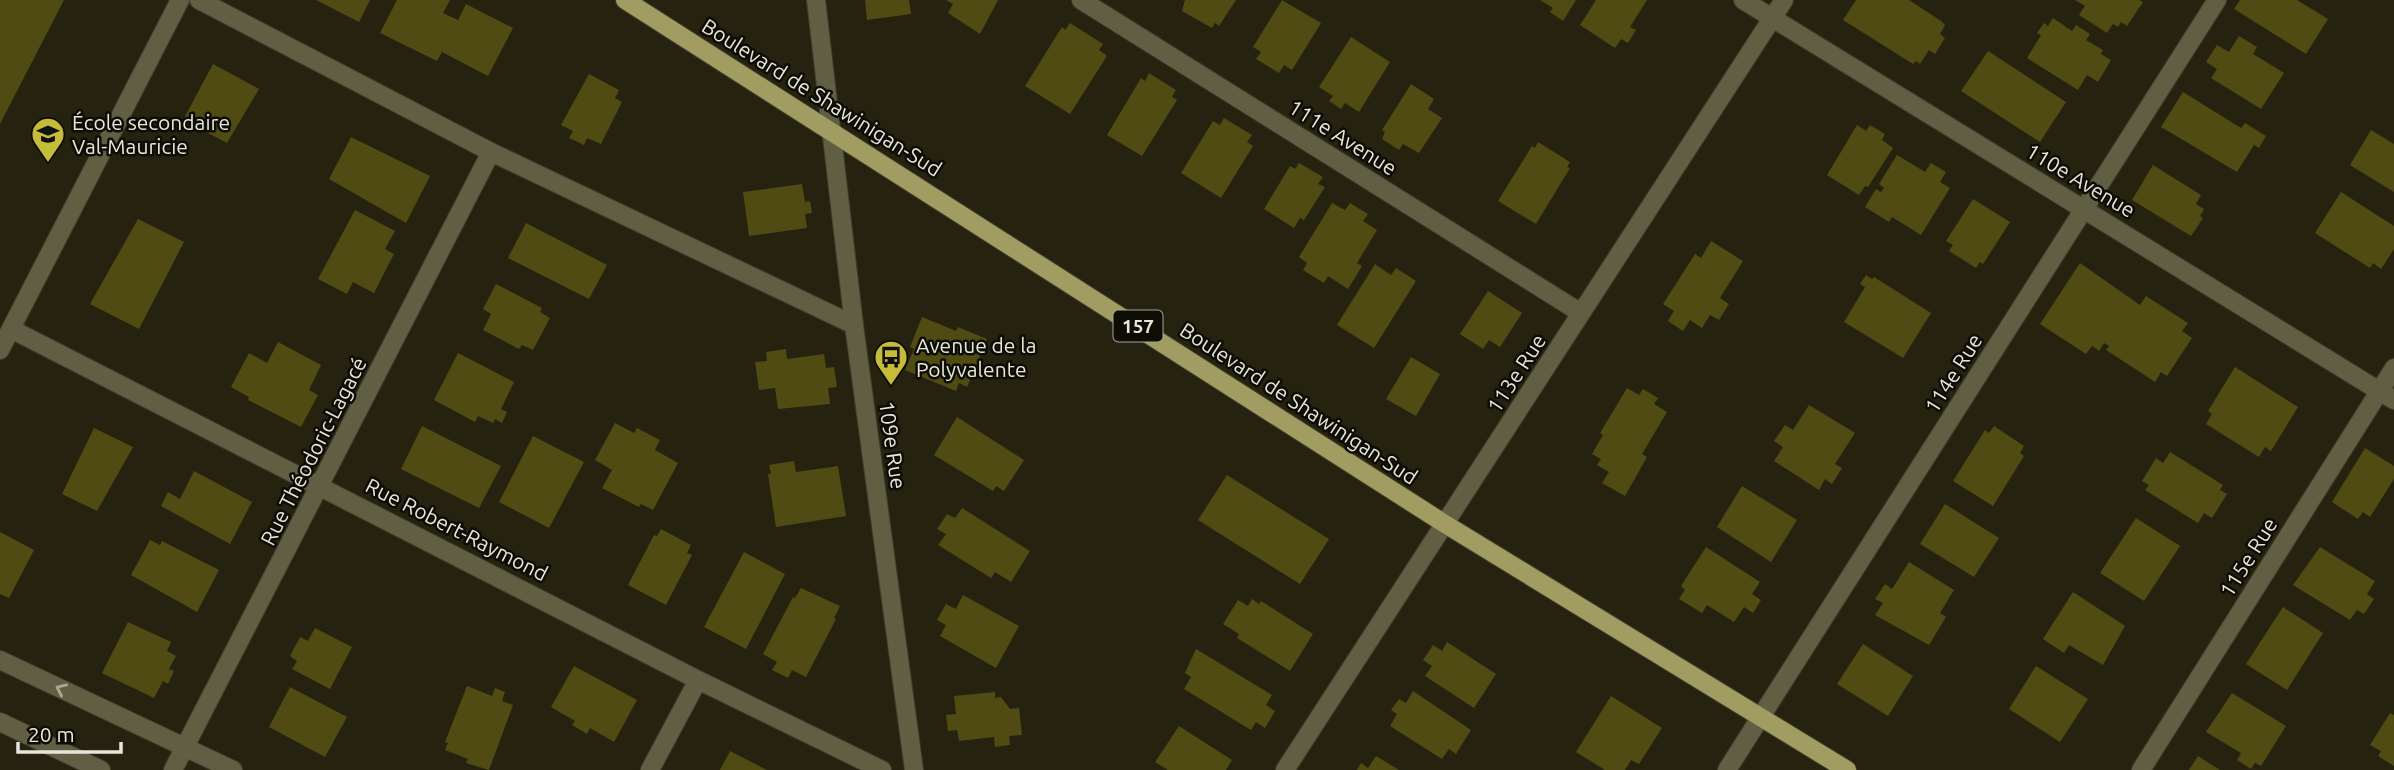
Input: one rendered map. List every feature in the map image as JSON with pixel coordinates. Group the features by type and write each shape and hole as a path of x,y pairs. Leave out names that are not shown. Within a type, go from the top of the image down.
{"main road":[{"name":"Boulevard de Shawinigan-Sud","path":"625,0 831,129 1445,524 1847,770"}],"street":[{"path":"0,350 180,0"},
{"path":"199,0 491,152 854,325"},
{"name":"109e Rue","path":"817,0 854,325 914,770"},
{"name":"111e Avenue","path":"1081,0 1581,313"},
{"name":"110e Avenue","path":"1743,0 2387,396"},
{"name":"113e Rue","path":"1286,770 1784,0"},
{"name":"114e Rue","path":"1727,770 2217,0"},
{"name":"Rue Théodoric-Lagacé","path":"173,770 491,152"},
{"name":"Rue Robert-Raymond","path":"11,328 698,680 882,770"},
{"name":"115e Rue","path":"2141,770 2387,396 2394,368"},
{"path":"0,660 233,770"},
{"path":"650,770 698,680"},
{"path":"0,722 101,770"}],"building":[{"path":"0,0 64,0 0,124"},
{"path":"316,0 370,0 359,22"},
{"path":"397,0 450,0 443,13 458,20 466,4 513,28 488,76 442,52 437,61 380,33"},
{"path":"865,0 909,0 911,14 867,20"},
{"path":"946,0 998,0 980,34 948,13 953,4"},
{"path":"1185,0 1236,0 1219,26 1215,23 1212,28 1182,11"},
{"path":"1282,0 1321,23 1292,70 1284,65 1279,73 1256,59 1261,52 1253,47"},
{"path":"1540,0 1576,0 1563,21 1550,12 1553,8"},
{"path":"1596,0 1647,0 1630,27 1636,30 1628,43 1621,39 1615,48 1580,25"},
{"path":"1856,0 1909,0 1945,25 1940,34 1945,38 1935,54 1929,50 1920,64 1916,61 1913,64 1843,20"},
{"path":"2075,0 2143,2 2127,26 2121,22 2118,27 2113,24 2107,33 2079,15 2085,6"},
{"path":"2240,0 2297,0 2328,19 2306,54 2234,9"},
{"path":"2053,18 2072,31 2076,25 2090,34 2086,40 2103,50 2101,54 2111,60 2098,82 2087,75 2078,90 2027,58 2041,35 2037,33 2044,23 2048,26"},
{"path":"1070,23 1103,44 1099,50 1107,56 1070,114 1025,86 1062,27 1065,30"},
{"path":"2239,36 2257,47 2253,54 2284,73 2261,109 2211,78 2217,69 2206,62 2217,45 2229,52"},
{"path":"1351,37 1390,62 1359,112 1345,103 1341,109 1329,101 1333,96 1319,87"},
{"path":"1988,51 2066,102 2040,142 1961,91"},
{"path":"213,64 259,89 227,143 183,120"},
{"path":"1149,73 1176,90 1172,97 1177,100 1142,156 1107,135 1141,78 1145,81"},
{"path":"589,74 619,90 615,98 622,102 601,144 587,138 584,145 569,138 573,131 561,125"},
{"path":"1411,84 1434,99 1428,109 1442,118 1419,153 1403,144 1399,150 1382,139 1385,132 1382,130"},
{"path":"2183,92 2241,128 2245,123 2266,136 2259,148 2254,145 2237,172 2161,127"},
{"path":"1224,118 1252,135 1247,142 1253,146 1221,198 1181,173 1213,121 1220,125"},
{"path":"1857,125 1866,131 1870,125 1885,134 1882,140 1893,148 1868,187 1865,186 1859,195 1827,175"},
{"path":"2371,130 2394,144 2394,192 2350,165"},
{"path":"351,137 430,176 406,223 329,179"},
{"path":"1538,142 1570,162 1567,167 1570,168 1536,224 1498,201 1532,146 1535,148"},
{"path":"1897,155 1925,172 1931,163 1946,172 1940,182 1950,188 1921,235 1892,217 1889,222 1865,207 1876,189 1881,192 1884,188 1879,184"},
{"path":"1299,163 1323,177 1318,184 1325,187 1304,220 1300,218 1294,228 1264,209 1290,166 1295,169"},
{"path":"2153,165 2201,195 2196,204 2204,209 2200,216 2203,218 2191,236 2132,200"},
{"path":"802,184 805,202 810,201 812,213 805,214 807,228 749,236 743,192"},
{"path":"2341,192 2394,226 2394,249 2381,269 2373,263 2370,268 2315,233"},
{"path":"1973,199 2010,222 1983,264 1980,262 1976,268 1949,251 1953,245 1946,241"},
{"path":"1332,203 1345,210 1350,203 1368,214 1363,221 1377,230 1357,263 1362,266 1348,289 1328,276 1324,283 1303,270 1307,263 1299,257"},
{"path":"355,210 395,231 385,249 394,254 374,293 353,282 347,294 318,279"},
{"path":"138,219 184,242 139,329 90,304"},
{"path":"526,223 607,265 589,299 508,258"},
{"path":"1711,241 1743,261 1720,298 1729,304 1719,320 1710,315 1702,328 1690,320 1683,331 1668,321 1674,311 1663,304 1695,254 1701,258"},
{"path":"2080,263 2140,305 2146,296 2188,323 2182,331 2192,338 2167,376 2161,372 2155,382 2106,350 2109,346 2104,343 2099,351 2092,346 2086,354 2040,324"},
{"path":"1375,264 1391,275 1396,268 1416,281 1374,348 1337,325"},
{"path":"1866,275 1872,279 1874,277 1931,313 1903,358 1844,322 1865,287 1860,284"},
{"path":"496,284 542,308 540,312 550,318 533,350 522,345 519,349 483,330 491,314 483,309"},
{"path":"1488,291 1522,313 1500,347 1489,340 1483,349 1460,334"},
{"path":"922,317 956,331 958,327 987,339 967,387 959,383 956,391 905,370 914,349 910,347"},
{"path":"278,342 321,365 309,390 318,395 301,427 248,400 249,397 231,387 249,353 267,363"},
{"path":"786,349 787,359 824,354 826,368 834,367 837,387 828,388 830,404 778,409 775,388 759,390 755,362 767,361 766,352"},
{"path":"458,353 514,382 501,409 507,412 502,423 495,419 493,423 478,416 475,422 434,400"},
{"path":"1411,357 1440,374 1416,416 1386,399"},
{"path":"2235,367 2298,407 2271,451 2265,447 2259,457 2206,424 2212,414 2208,411"},
{"path":"1627,388 1639,395 1643,389 1658,398 1654,404 1667,412 1642,454 1647,457 1625,496 1602,483 1609,472 1597,465 1601,459 1592,454 1603,435 1600,433"},
{"path":"1809,405 1855,433 1835,464 1842,468 1832,484 1825,479 1819,490 1774,461 1783,447 1774,441 1785,425 1793,430"},
{"path":"957,417 1024,460 1004,491 996,486 993,491 934,455"},
{"path":"615,423 634,433 637,428 660,440 655,450 678,463 653,510 641,504 639,507 602,488 612,470 595,460"},
{"path":"422,426 501,466 479,508 401,469"},
{"path":"1994,426 2024,446 2020,453 2024,456 1993,506 1953,481 1985,430 1989,433"},
{"path":"94,428 133,447 97,511 62,494"},
{"path":"533,436 584,462 549,528 499,502"},
{"path":"2365,448 2394,466 2394,479 2370,517 2363,512 2358,519 2332,502"},
{"path":"2170,452 2223,485 2220,490 2227,494 2212,518 2204,513 2198,523 2145,490 2149,485 2142,481 2156,458 2163,463"},
{"path":"794,461 796,472 838,466 846,516 776,527 769,465"},
{"path":"194,471 252,502 230,544 161,506 168,492 180,499"},
{"path":"1227,475 1329,539 1300,584 1198,520"},
{"path":"1742,486 1797,520 1771,562 1717,527"},
{"path":"1945,504 1999,538 1974,577 1920,544"},
{"path":"962,508 1030,551 1011,582 995,572 991,578 938,545 946,534 937,529 947,514 955,518"},
{"path":"2136,518 2180,546 2144,601 2100,573"},
{"path":"661,529 691,545 687,553 692,555 666,605 628,585 654,535 657,536"},
{"path":"0,532 34,550 9,598 0,594"},
{"path":"150,540 160,545 162,541 219,570 197,612 131,575"},
{"path":"1706,547 1760,582 1752,594 1761,600 1753,613 1744,607 1734,622 1707,605 1702,613 1679,599 1685,590 1681,586"},
{"path":"2320,547 2375,581 2367,594 2374,599 2364,614 2357,610 2350,620 2293,585"},
{"path":"744,552 785,574 746,649 704,627"},
{"path":"1909,562 1954,590 1940,613 1946,617 1929,645 1875,615 1883,603 1875,599 1885,584 1892,589"},
{"path":"801,588 840,606 806,677 792,670 788,678 772,670 777,662 763,654 793,597 795,598"},
{"path":"2073,592 2125,626 2103,665 2069,645 2064,653 2043,639"},
{"path":"963,595 1019,626 996,668 940,636 946,625 937,620 946,604 956,609"},
{"path":"1252,599 1259,604 1261,601 1313,634 1290,671 1237,638 1239,634 1223,624 1238,600 1248,606"},
{"path":"2283,607 2323,633 2287,690 2246,664"},
{"path":"128,622 171,642 167,651 176,656 169,669 174,671 168,684 163,681 154,698 102,673"},
{"path":"315,628 352,647 330,689 292,669 297,661 290,656 300,637 308,641"},
{"path":"1447,642 1496,674 1474,708 1425,676 1432,666 1423,660 1433,645 1442,651"},
{"path":"1863,644 1913,676 1888,716 1837,684"},
{"path":"1196,649 1272,695 1266,705 1275,711 1265,728 1256,722 1251,730 1184,689 1191,677 1185,673"},
{"path":"574,666 637,700 614,742 590,728 587,734 572,725 575,721 551,707"},
{"path":"2036,666 2088,699 2060,742 2009,709"},
{"path":"467,686 492,696 495,688 505,692 502,701 513,705 489,770 466,763 468,759 445,750 448,743 445,742"},
{"path":"290,687 347,717 325,757 269,727"},
{"path":"1413,691 1471,730 1456,754 1449,749 1442,759 1390,726 1397,714 1391,710 1399,699 1406,703"},
{"path":"995,692 995,698 1001,697 1010,709 1019,708 1022,735 1009,736 1010,745 995,747 994,737 959,741 957,730 948,731 946,715 956,714 954,696"},
{"path":"2232,693 2286,726 2261,766 2255,763 2251,769 2237,760 2241,753 2206,732"},
{"path":"1611,696 1662,728 1639,764 1631,760 1625,770 1605,770 1576,752"},
{"path":"2390,713 2394,715 2394,766 2378,756 2381,751 2370,745"},
{"path":"1179,726 1232,760 1226,770 1168,770 1155,762"},
{"path":"730,751 767,770 720,770"},
{"path":"1376,756 1399,770 1357,770 1361,763 1368,768"},
{"path":"2198,756 2220,770 2189,770"}],"place":[{"name":"École secondaire Val-Mauricie","path":"48,164"},
{"name":"Avenue de la Polyvalente","path":"891,387"}]}
